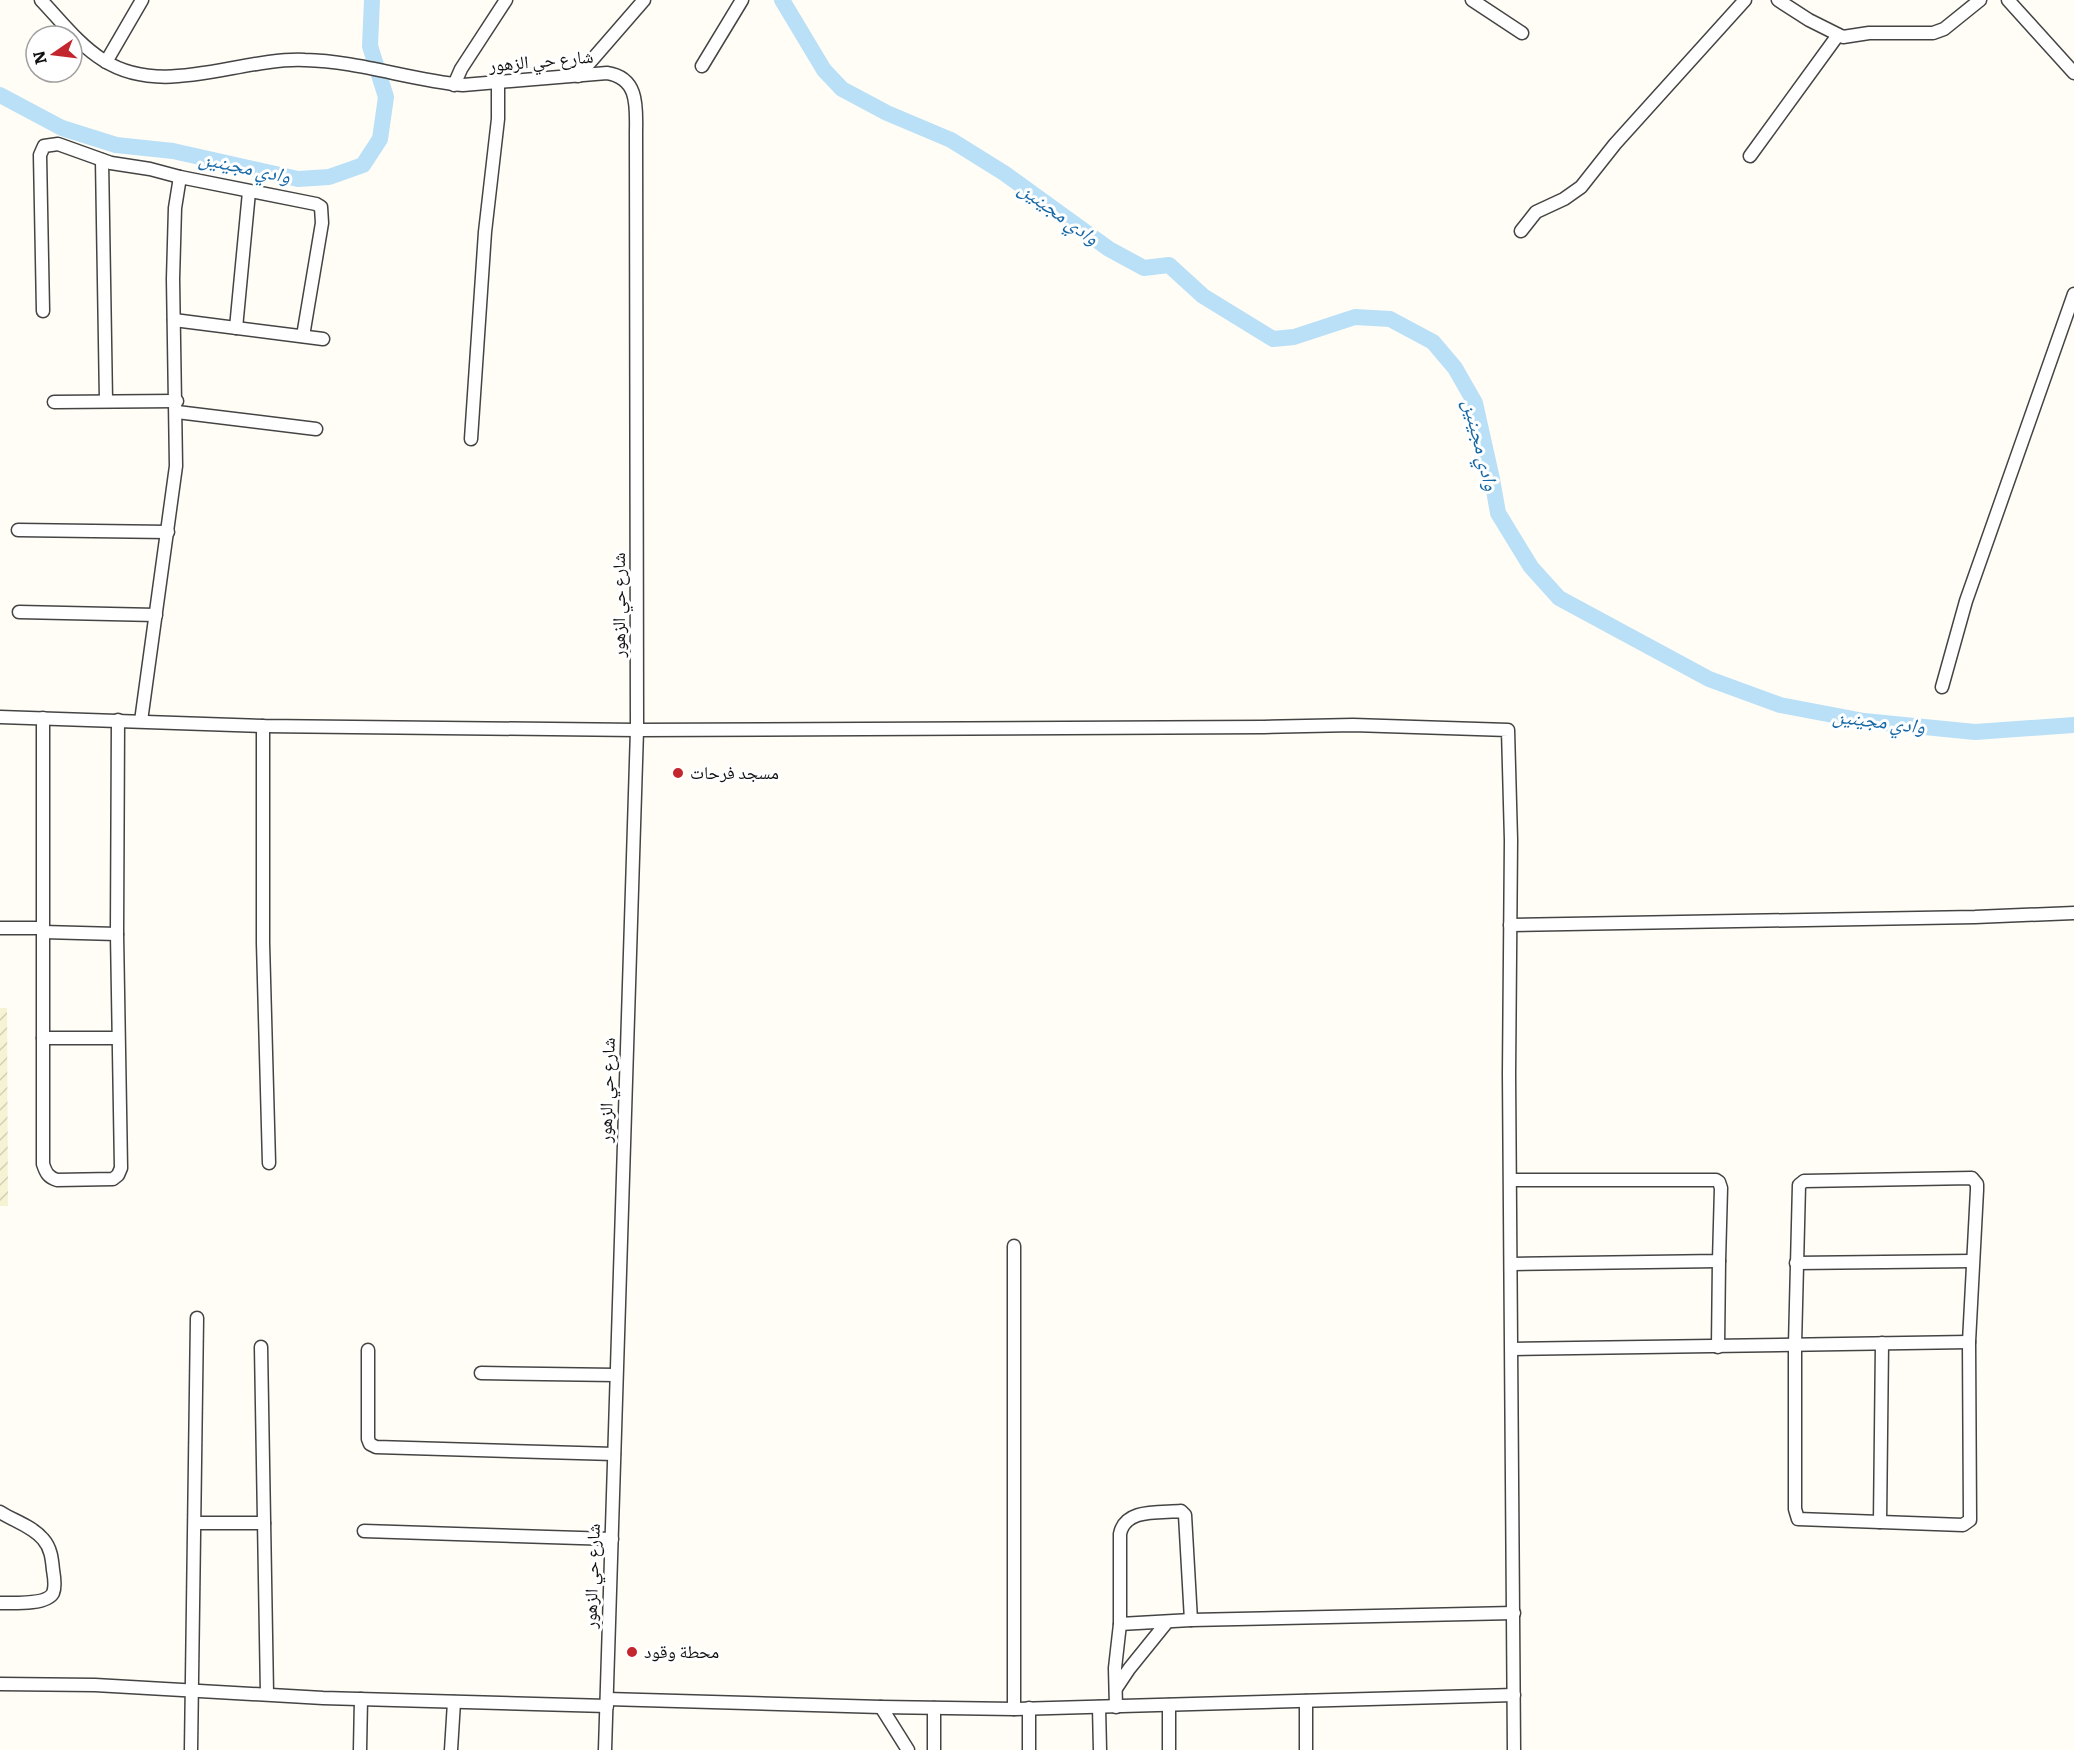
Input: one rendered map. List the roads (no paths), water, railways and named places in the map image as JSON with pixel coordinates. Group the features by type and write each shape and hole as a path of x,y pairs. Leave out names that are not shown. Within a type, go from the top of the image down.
{"street":[{"name":"شارع حي الزهور","path":"40,0 85,45 106,62 143,75 181,76 266,62 304,60 327,61 454,84 498,83 607,73 621,76 633,92 636,109 637,730 605,1750"},
{"path":"106,62 142,0"},
{"path":"454,84 461,69 506,0"},
{"path":"578,76 644,0"},
{"path":"702,66 742,0"},
{"path":"1472,0 1522,33"},
{"path":"1521,231 1536,212 1564,199 1581,187 1615,144 1745,0"},
{"path":"1778,0 1809,20 1843,37 1869,33 1933,33 1944,29 1980,0"},
{"path":"2008,0 2074,73"},
{"path":"1750,156 1838,35"},
{"path":"471,439 485,232 498,119 498,83"},
{"path":"43,310 41,150 44,146 58,144 102,160 168,172 180,177 316,204 321,207 322,223 303,336"},
{"path":"102,160 106,401"},
{"path":"141,721 176,466 175,208 180,177"},
{"path":"236,328 249,192"},
{"path":"1942,687 1966,601 2069,321 2074,294"},
{"path":"174,320 322,339"},
{"path":"54,402 106,401 177,407 316,429"},
{"path":"18,530 168,532"},
{"path":"19,612 156,615"},
{"path":"0,717 263,726 637,730 1264,728 1353,725 1508,730 1514,1750"},
{"path":"43,718 44,1164 46,1172 51,1178 57,1180 113,1179 121,1168 117,934 118,720"},
{"path":"263,726 263,943 269,1163"},
{"path":"1510,925 1975,917 2074,913"},
{"path":"0,928 117,934"},
{"path":"43,1038 118,1038"},
{"path":"1966,1178 1972,1178 1975,1181 1977,1190 1969,1342 1970,1520 1963,1525 1802,1520 1797,1517 1796,1263 1800,1183 1966,1178"},
{"path":"1511,1180 1716,1180 1719,1182 1721,1188 1718,1347"},
{"path":"1014,1246 1014,1709"},
{"path":"1512,1264 1719,1261"},
{"path":"1796,1263 1972,1261"},
{"path":"191,1750 197,1318"},
{"path":"1512,1349 1969,1342"},
{"path":"1880,1522 1882,1343"},
{"path":"261,1347 267,1694"},
{"path":"368,1350 368,1439 370,1444 376,1447 614,1454"},
{"path":"481,1373 616,1375"},
{"path":"1116,1707 1115,1668 1120,1624 1120,1534 1122,1526 1132,1516 1181,1511 1185,1515 1191,1620"},
{"path":"0,1512 27,1526 43,1538 52,1558 55,1582 53,1593 40,1601 0,1603"},
{"path":"195,1523 264,1523"},
{"path":"364,1531 612,1539"},
{"path":"1120,1624 1191,1620 1514,1612"},
{"path":"1117,1687 1129,1668 1167,1622"},
{"path":"0,1684 94,1685 454,1702 1014,1709 1514,1695"},
{"path":"360,1750 361,1699"},
{"path":"1306,1701 1306,1750"},
{"path":"451,1750 454,1702"},
{"path":"1169,1705 1169,1750"},
{"path":"881,1707 908,1750"},
{"path":"1099,1707 1100,1750"},
{"path":"934,1708 934,1750"},
{"path":"1029,1708 1029,1750"}],"waterway":[{"name":"وادي مجينين","path":"0,95 62,128 116,145 173,151 298,179 329,177 363,165 380,139 386,97 370,46 372,0"},
{"name":"وادي مجينين","path":"782,0 824,70 842,89 887,113 951,140 1004,173 1109,249 1144,268 1169,265 1203,296 1273,339 1294,337 1355,317 1390,319 1433,342 1455,368 1475,403 1498,513 1531,567 1559,598 1709,679 1780,705 1864,721 1975,732 2074,725"}],"place":[{"name":"مسجد فرحات","path":"678,773"},
{"name":"محطة وقود","path":"632,1652"}]}
